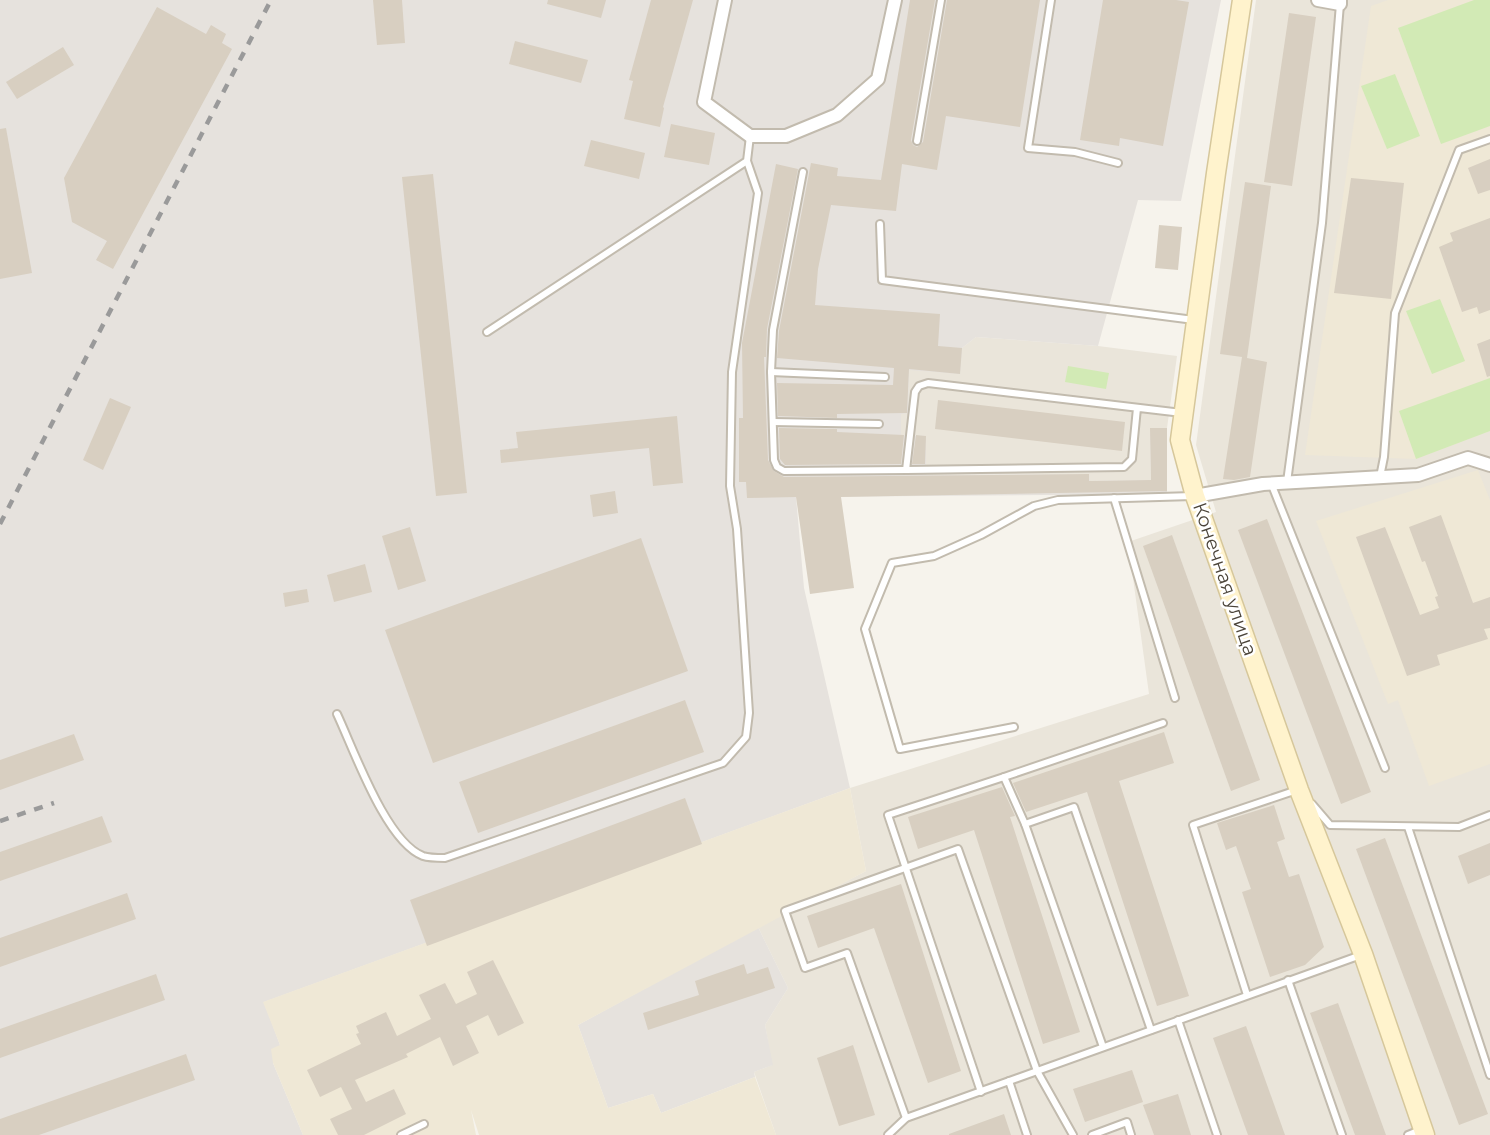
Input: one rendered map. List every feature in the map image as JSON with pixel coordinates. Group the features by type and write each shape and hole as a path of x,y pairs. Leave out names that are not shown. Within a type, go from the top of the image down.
{"street":[{"path":"725,0 704,102 750,136 786,136 837,115 877,79 895,0"},
{"name":"Конечная улица","path":"1242,0 1180,440 1195,496 1299,790 1363,954 1418,1133"},
{"path":"1318,0 1340,2"},
{"path":"1195,496 1271,483 1418,475 1468,458 1490,465"}],"lane":[{"path":"916,141 941,0"},
{"path":"1051,0 1028,148 1075,152 1118,163"},
{"path":"1287,482 1322,223 1340,2"},
{"path":"337,714 386,819 402,842 424,857 445,858 723,763 746,737 749,713 739,555 730,486 732,372 758,193 747,161 750,136"},
{"path":"1380,477 1384,457 1395,313 1459,150 1490,139"},
{"path":"487,332 747,161"},
{"path":"803,172 773,330 771,372 774,460 777,467 784,471 1124,467 1132,459 1137,408"},
{"path":"880,224 882,280 1196,320"},
{"path":"771,372 885,377"},
{"path":"906,470 915,392 919,386 928,383 1184,414"},
{"path":"773,422 879,424"},
{"path":"1271,483 1385,768"},
{"path":"1014,727 900,750 865,629 892,563 934,556 981,535 1034,506 1058,500 1195,496"},
{"path":"1114,498 1175,698"},
{"path":"981,1091 888,815 1163,723"},
{"path":"1004,777 1025,824 1103,1047"},
{"path":"1247,995 1192,825 1299,790 1330,825 1459,827 1490,815"},
{"path":"1025,824 1073,807 1151,1030"},
{"path":"1408,827 1490,1075"},
{"path":"906,1118 847,953 805,968 785,911 958,849 1037,1071 1073,1135"},
{"path":"888,1135 906,1118 1363,954"},
{"path":"1289,981 1342,1135"},
{"path":"1178,1020 1217,1135"},
{"path":"1009,1081 1027,1135"},
{"path":"1092,1135 1127,1122 1131,1135"},
{"path":"401,1135 424,1124"}],"shaded area":[{"path":"0,0 1221,0 1181,201 1138,200 1098,346 976,337 962,348 960,374 909,370 908,413 901,414 901,435 926,436 926,475 1089,474 1090,481 1151,480 1150,428 1167,428 1167,494 796,497 804,588 850,788 264,1002 280,1045 273,1063 303,1135 0,1135"},
{"path":"1256,0 1490,0 1490,1135 776,1135 754,1072 772,1065 765,1025 788,988 758,927 866,871 850,788 1149,694 1128,542 1216,512 1196,445"},
{"path":"1388,0 1490,0 1490,431 1416,459 1305,455 1371,6"},
{"path":"976,337 1098,346 1177,356 1167,428 1150,428 1151,480 1089,481 1089,474 926,475 926,436 901,435 901,413 907,413 909,370 962,348"},
{"path":"1478,470 1490,500 1490,764 1429,786 1398,700 1388,704 1316,521"},
{"path":"850,788 866,871 578,1025 608,1108 653,1094 661,1113 755,1077 776,1135 479,1135 471,1110 476,1135 303,1135 273,1063 271,1049 280,1045 263,1002"},
{"path":"758,927 788,988 765,1025 773,1065 754,1072 755,1077 661,1113 653,1094 608,1108 578,1025"}],"green space":[{"path":"1474,0 1490,0 1490,126 1441,144 1398,28"},
{"path":"1395,74 1420,136 1387,149 1361,86"},
{"path":"1440,299 1465,361 1432,374 1406,311"},
{"path":"1068,366 1109,373 1106,389 1065,382"},
{"path":"1490,378 1490,431 1416,459 1399,411"}],"building":[{"path":"373,0 402,0 405,43 377,45"},
{"path":"548,0 606,0 601,18 547,4"},
{"path":"651,0 693,0 663,107 660,127 624,119 633,81 629,80"},
{"path":"910,0 935,0 911,140 917,147 923,142 947,0 1040,0 1020,127 946,116 937,170 902,164 896,211 831,205 818,269 815,305 940,314 938,346 962,348 960,374 909,369 907,413 837,414 837,418 778,416 777,383 893,385 894,368 777,358 779,331 811,163 838,168 837,176 881,180"},
{"path":"1103,0 1189,2 1163,146 1120,138 1119,146 1080,140"},
{"path":"157,7 206,34 211,25 226,34 222,43 232,49 113,269 96,260 107,241 72,222 64,178"},
{"path":"1289,13 1316,17 1292,186 1264,182"},
{"path":"515,41 588,60 581,83 509,64"},
{"path":"63,47 74,65 17,99 6,82"},
{"path":"671,124 715,133 709,165 664,157"},
{"path":"6,128 32,273 0,279 0,129"},
{"path":"591,140 645,153 639,179 584,166"},
{"path":"1490,159 1490,190 1478,194 1468,168"},
{"path":"776,164 798,169 764,357 768,460 774,471 784,477 1089,474 1089,481 1151,480 1150,428 1167,428 1167,491 841,497 854,588 810,594 796,497 747,498 746,482 739,482 739,418 743,418 742,343"},
{"path":"433,174 467,493 436,496 402,177"},
{"path":"1351,178 1404,183 1391,299 1334,293"},
{"path":"1245,182 1271,186 1247,358 1267,362 1250,477 1234,480 1223,479 1242,357 1220,354"},
{"path":"1490,218 1490,310 1479,314 1477,307 1462,312 1439,247 1453,241 1450,233"},
{"path":"1159,225 1182,227 1178,270 1155,268"},
{"path":"1490,339 1490,376 1487,377 1477,344"},
{"path":"110,398 131,407 103,470 83,460"},
{"path":"938,400 1125,422 1122,451 935,429"},
{"path":"677,416 683,483 653,486 649,448 501,463 500,450 518,448 516,432"},
{"path":"779,428 837,429 837,432 904,435 901,464 785,465 780,459"},
{"path":"916,435 926,436 925,464 912,464"},
{"path":"615,491 618,513 593,517 590,495"},
{"path":"1441,515 1473,603 1490,597 1490,628 1484,629 1488,639 1437,655 1440,665 1407,676 1356,537 1385,527 1420,615 1439,608 1435,597 1438,596 1409,527"},
{"path":"1267,519 1371,792 1341,804 1238,530"},
{"path":"410,527 426,581 398,590 382,536"},
{"path":"1172,535 1260,780 1231,791 1143,546"},
{"path":"641,538 688,671 433,763 385,630"},
{"path":"365,564 372,592 334,602 327,575"},
{"path":"307,589 309,602 285,607 283,593"},
{"path":"685,700 704,752 478,833 459,782"},
{"path":"1164,732 1174,763 1119,781 1189,996 1157,1006 1087,792 1026,812 1013,783"},
{"path":"74,734 84,760 0,790 0,760"},
{"path":"1002,787 1015,816 1010,817 1080,1032 1043,1044 974,830 918,849 908,817"},
{"path":"685,798 702,844 427,946 410,900"},
{"path":"1274,805 1285,839 1277,842 1289,877 1299,874 1324,947 1305,965 1270,977 1242,892 1251,889 1236,846 1226,850 1217,823"},
{"path":"102,816 112,842 0,881 0,852"},
{"path":"1385,838 1488,1114 1459,1125 1356,849"},
{"path":"1490,843 1490,875 1468,884 1458,856"},
{"path":"901,884 961,1071 928,1083 874,928 818,948 807,916"},
{"path":"127,893 136,919 0,967 0,938"},
{"path":"493,960 524,1023 498,1036 488,1015 466,1026 479,1053 453,1066 440,1037 406,1054 408,1057 355,1080 366,1102 394,1089 406,1114 364,1135 338,1135 330,1119 352,1109 341,1087 320,1097 307,1070 361,1044 356,1034 359,1033 356,1026 386,1012 397,1036 431,1019 419,995 445,983 456,1004 477,994 467,972"},
{"path":"744,964 747,974 768,967 775,988 648,1030 643,1013 699,995 695,981"},
{"path":"156,974 165,1000 0,1058 0,1029"},
{"path":"1338,1003 1386,1135 1355,1135 1310,1013"},
{"path":"1246,1026 1285,1135 1248,1135 1213,1038"},
{"path":"853,1045 875,1115 839,1126 817,1058"},
{"path":"186,1054 195,1080 39,1135 0,1135 0,1119"},
{"path":"1132,1070 1143,1102 1085,1122 1073,1089"},
{"path":"1178,1094 1191,1135 1154,1135 1143,1105"},
{"path":"1004,1114 1011,1135 949,1135 949,1134"}],"railway":[{"path":"0,524 271,0"},
{"path":"0,821 54,803"}]}
